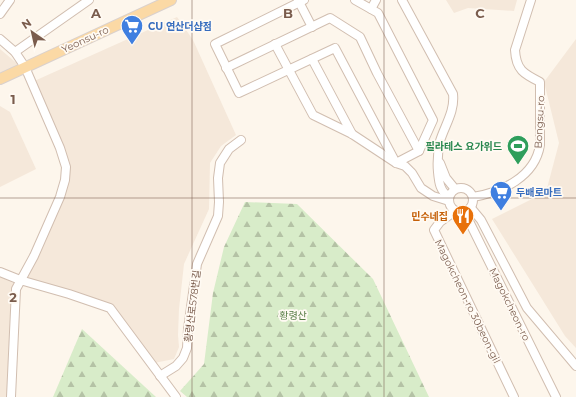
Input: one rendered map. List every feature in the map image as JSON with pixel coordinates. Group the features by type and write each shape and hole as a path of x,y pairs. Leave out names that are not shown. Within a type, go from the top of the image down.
{"main road":[{"name":"Yeonsu-ro","path":"0,79 170,0"}],"street":[{"path":"0,14 10,0"},
{"path":"15,52 89,0"},
{"path":"355,0 378,13 433,120 447,124"},
{"path":"371,9 376,0"},
{"path":"402,0 453,94 453,107 440,142 437,164 440,188 449,199"},
{"name":"Bongsu-ro","path":"474,197 487,195 502,189 522,176 534,162 540,145 540,82 519,69 515,56 515,50 531,0"},
{"path":"312,27 300,1 215,44 239,93 335,48 396,163"},
{"path":"226,68 330,18 360,37 377,73 420,151"},
{"path":"0,39 15,52 25,67 60,148 66,166 65,180 60,197 34,256 16,289 11,397"},
{"path":"275,44 313,115 352,134 396,163 405,166 412,173 421,188 433,196 440,199 449,199"},
{"path":"312,58 352,134"},
{"path":"396,163 420,151 433,120"},
{"name":"황령산로578번길","path":"160,376 176,366 183,358 187,348 188,329 197,264 218,216 218,178 220,163 229,149 241,140"},
{"path":"438,156 446,178 455,189"},
{"path":"461,187 466,188 474,197 473,203 467,210 460,212 455,211 450,207 449,199 451,192 455,189 461,187"},
{"path":"467,210 481,220 527,308 576,366"},
{"name":"Magokcheon-ro","path":"467,210 556,397"},
{"name":"Magokcheon-ro 30beon-gil","path":"455,211 440,222 434,230 514,397"},
{"path":"0,272 20,280 110,308 176,397"}],"shaded area":[{"path":"446,0 517,0 514,11 468,8 454,13"},
{"path":"177,17 193,40 236,135 221,146 210,163 209,209 184,264 179,309 179,347 174,359 154,363 110,308 20,280 60,197 66,170 32,82"},
{"path":"576,39 576,348 565,336 492,219 546,192 559,143 544,82"},
{"path":"0,49 20,66 0,76"},
{"path":"0,106 10,112 36,169 0,187"},
{"path":"0,277 13,283 10,314 7,397 0,397"}],"green space":[{"name":"황령산","path":"245,202 297,204 373,279 429,397 187,397 180,391 204,364 213,293 224,247"},
{"path":"82,329 156,397 53,397"}],"place":[{"name":"CU 연산더샵점","path":"132,46"},
{"name":"필라테스 요가위드","path":"518,166"},
{"name":"두배로마트","path":"501,212"},
{"name":"민수네집","path":"463,236"}]}
